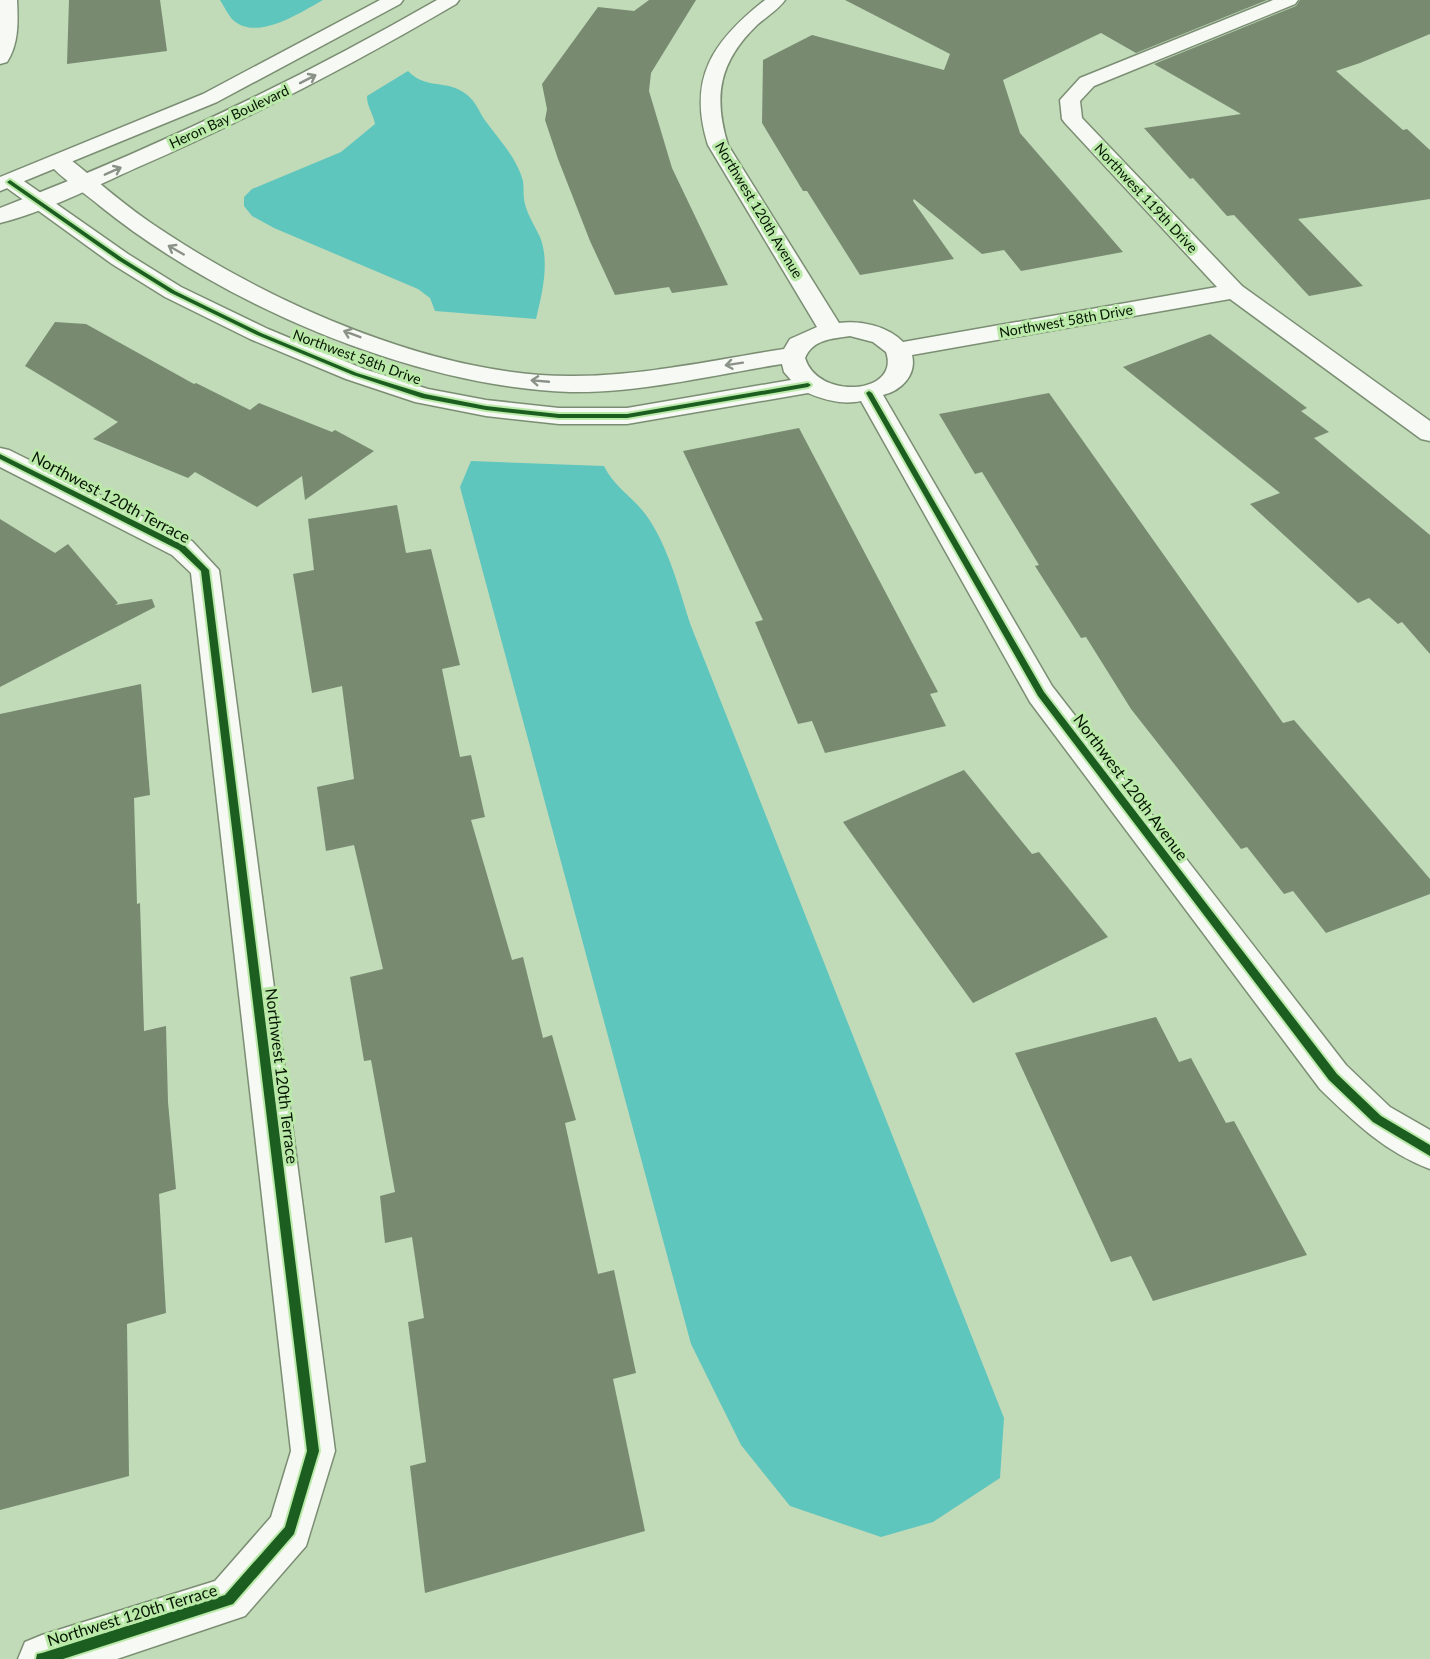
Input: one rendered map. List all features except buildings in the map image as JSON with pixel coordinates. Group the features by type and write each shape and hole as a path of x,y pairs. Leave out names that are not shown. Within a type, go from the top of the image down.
{"street":[{"path":"0,58 9,30 8,0"},
{"name":"Heron Bay Boulevard","path":"5,183 210,98 394,0"},
{"name":"Heron Bay Boulevard","path":"0,216 86,182 252,108 373,46 450,0"},
{"name":"Northwest 120th Avenue","path":"776,0 749,21 727,47 711,78 710,113 718,145 831,330"},
{"name":"Northwest 119th Drive","path":"1288,0 1087,82 1070,100 1072,118 1234,291 1430,433"},
{"name":"Northwest 58th Drive","path":"60,162 162,241 212,271 292,311 388,348 452,368 506,378 548,382 616,382 791,355"},
{"name":"Northwest 58th Drive","path":"5,183 39,201 120,259 173,292 259,334 355,374 424,396 486,408 559,416 627,416 808,385"},
{"name":"Northwest 58th Drive","path":"897,350 1234,291"},
{"path":"850,329 870,332 886,340 897,350 902,363 899,375 887,386 869,393 848,395 827,392 808,385 798,376 792,366 791,355 799,344 831,330 850,329"},
{"name":"Northwest 120th Avenue","path":"869,393 1041,694 1333,1077 1377,1119 1430,1151"},
{"name":"Northwest 120th Terrace","path":"0,456 182,548 204,570 314,1451 290,1530 229,1600 42,1659"}],"water":[{"path":"220,0 323,0 279,23 254,28 243,26 233,20"},
{"path":"408,71 429,83 459,89 470,97 517,165 523,181 526,208 543,247 544,278 536,319 435,311 430,298 418,289 274,228 252,216 244,206 244,197 252,189 341,152 375,124 367,96"},
{"path":"471,461 604,466 613,480 646,515 661,541 678,583 691,626 1004,1418 1000,1478 933,1522 881,1537 790,1506 741,1445 691,1344 460,487"}],"cycle path":[{"path":"10,182 120,259 173,292 259,334 355,374 424,396 486,408 559,416 627,416 808,385"},
{"path":"869,393 1041,694 1333,1077 1377,1119 1430,1151"},
{"path":"0,456 182,548 205,570 313,1451 290,1530 229,1600 42,1659"}]}
